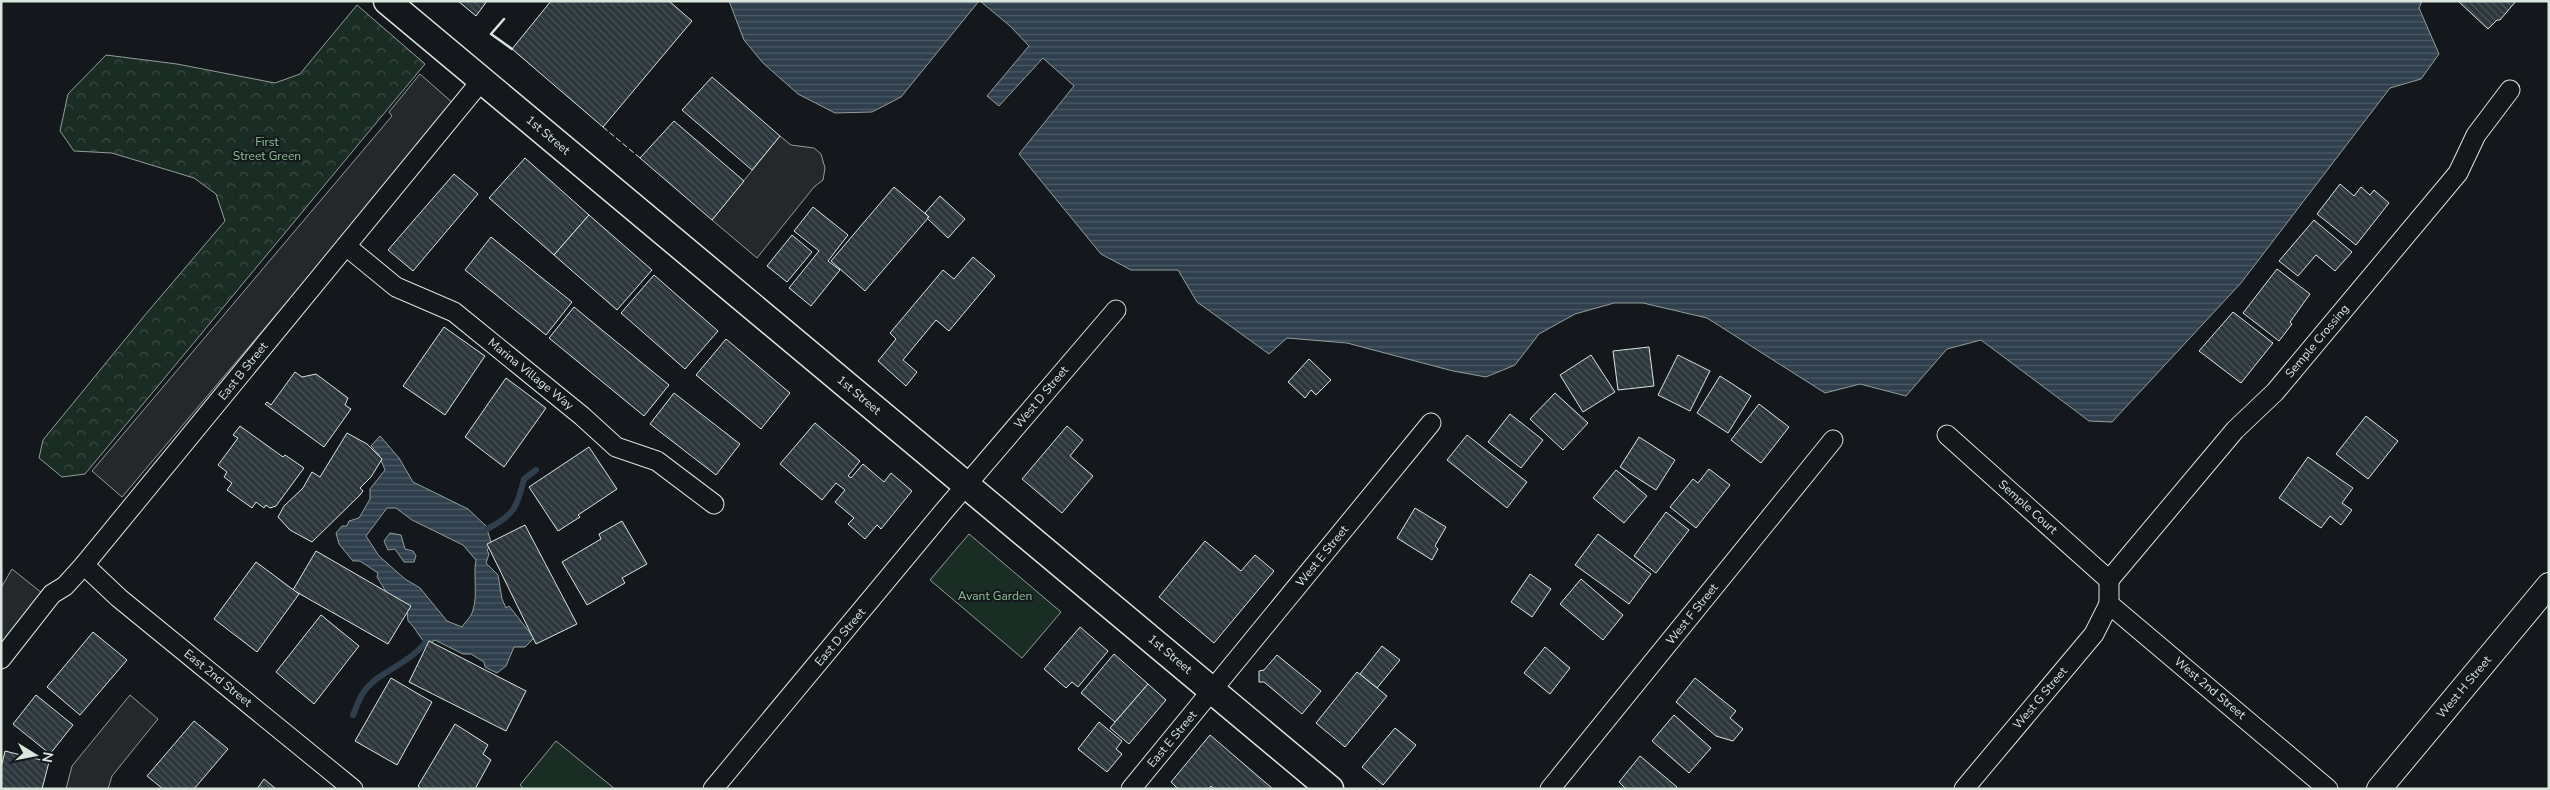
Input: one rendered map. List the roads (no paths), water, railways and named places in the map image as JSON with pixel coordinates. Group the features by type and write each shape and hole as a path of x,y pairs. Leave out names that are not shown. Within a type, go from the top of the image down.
{"main road":[{"name":"1st Street","path":"387,1 1330,789"}],"street":[{"name":"East B Street","path":"1,659 52,594 65,586 84,565 482,80"},
{"name":"Semple Crossing","path":"2109,580 2234,430 2275,392 2458,173 2476,135 2510,90"},
{"name":"Marina Village Way","path":"346,246 396,286 454,312 582,416 616,447 657,461 714,504"},
{"name":"West D Street","path":"966,484 1116,310"},
{"name":"West E Street","path":"1212,690 1431,423"},
{"name":"Semple Court","path":"1947,435 2109,580"},
{"name":"West F Street","path":"1550,789 1833,440"},
{"name":"East D Street","path":"713,789 966,484"},
{"name":"East 2nd Street","path":"84,565 119,598 353,789"},
{"path":"2109,580 2110,604"},
{"name":"West H Street","path":"2378,789 2549,585"},
{"name":"West G Street","path":"1964,789 2094,634 2110,604"},
{"name":"West 2nd Street","path":"2110,604 2328,789"},
{"name":"East E Street","path":"1131,789 1212,690"}],"water":[{"path":"729,1 979,1 901,97 872,112 835,113 798,94 763,63 744,40"},
{"path":"980,1 2422,1 2419,8 2439,54 2421,79 2390,88 2241,283 2112,422 2089,421 1981,340 1947,349 1906,396 1860,384 1825,393 1707,318 1643,303 1614,303 1575,314 1539,334 1515,365 1486,377 1453,371 1347,343 1287,338 1269,354 1197,302 1178,270 1131,270 1101,254 1019,154 1074,86 1043,58 999,106 987,96 1029,46 1010,26"},
{"path":"380,436 399,458 413,482 468,509 486,526 492,545 487,550 489,554 486,563 498,575 502,599 506,608 509,606 534,638 525,647 514,647 506,666 497,673 485,667 484,662 471,654 463,654 435,640 428,645 408,621 407,611 393,603 377,577 378,573 360,561 353,561 339,544 336,533 342,526 347,526 349,521 359,518 370,499 370,489 385,470 379,455 371,446","holes":["387,508 396,508 412,520 463,545 476,560 474,604 471,614 462,627 447,621 420,588 405,579 379,556 366,536"]},
{"path":"390,533 401,535 405,549 413,551 416,556 414,562 404,562 395,549 388,550 384,541"}],"waterway":[{"path":"487,529 509,515 519,497 524,479 536,470"},
{"path":"353,715 369,685 410,657 425,643"}],"park label":[{"name":"First Street Green","path":"267,149"},
{"name":"Avant Garden","path":"995,596"}]}
